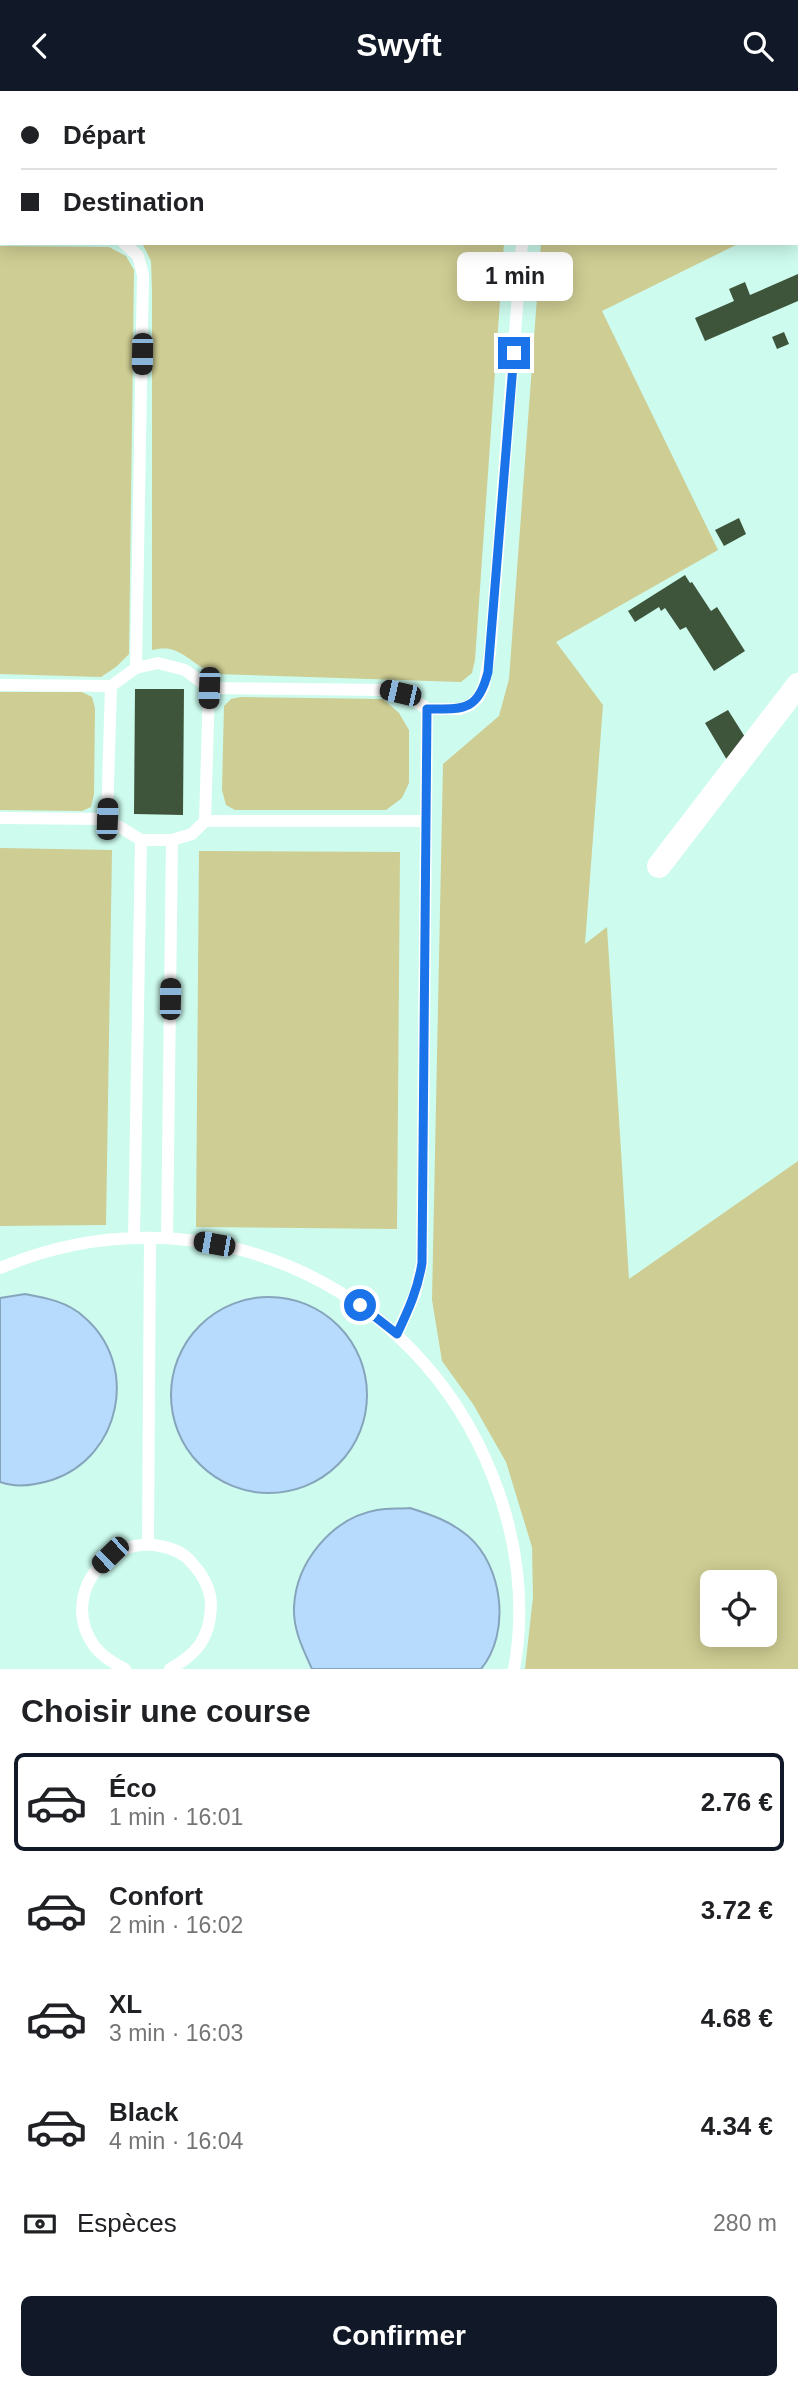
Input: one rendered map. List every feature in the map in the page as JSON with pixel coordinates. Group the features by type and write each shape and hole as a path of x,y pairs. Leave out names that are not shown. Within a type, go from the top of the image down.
{"street":[{"path":"659,866 798,685"}],"lane":[{"path":"126,245 138,256 143,267 136,668"},
{"path":"0,685 111,687 136,668 158,663 185,670 209,688 385,690 413,699 427,709 460,709 470,705 478,698 488,672 522,245"},
{"path":"107,819 111,687"},
{"path":"0,818 107,819 141,840 172,840 192,834 205,821 209,688"},
{"path":"397,1334 415,1294 422,1263 427,709"},
{"path":"205,821 425,821"},
{"path":"134,1238 141,840"},
{"path":"167,1238 172,840"},
{"path":"0,1268 74,1245 134,1238 167,1238 230,1247 290,1266 347,1296 397,1334 444,1385 480,1444 505,1508 518,1576 518,1645 514,1669"},
{"path":"148,1543 150,1238"},
{"path":"125,1669 108,1660 94,1646 85,1628 82,1607 86,1587 95,1569 110,1555 128,1546 148,1543 170,1548 190,1559 204,1577 211,1598 211,1621 203,1642 188,1659 170,1669"}],"shaded area":[{"path":"143,245 504,245 475,660 472,673 461,682 215,674 176,651 152,650 151,261"},
{"path":"541,245 736,245 602,311 718,550 556,642 603,705 585,944 607,927 629,1279 798,1161 798,1669 525,1669 533,1597 532,1547 506,1462 473,1404 442,1361 432,1300 443,764 499,716 509,679"},
{"path":"0,246 109,247 126,256 134,270 129,654 101,677 0,674"},
{"path":"0,692 82,692 92,697 95,708 94,794 91,807 82,811 0,810"},
{"path":"231,699 383,699 399,713 409,730 409,783 402,798 386,810 235,810 226,805 222,790 224,706"},
{"path":"0,848 112,850 106,1225 0,1226"},
{"path":"199,851 400,852 397,1229 196,1227"}],"water":[{"path":"25,1294 64,1304 84,1317 102,1337 112,1359 117,1384 115,1408 107,1431 94,1452 75,1468 52,1480 19,1485 0,1482 0,1298"},
{"path":"269,1297 307,1304 324,1313 338,1326 351,1340 360,1357 367,1395 360,1433 351,1450 338,1464 324,1477 307,1486 269,1493 231,1486 214,1477 200,1464 187,1450 178,1433 171,1395 178,1357 187,1340 200,1326 214,1313 231,1304"},
{"path":"410,1508 454,1526 480,1549 489,1564 499,1600 499,1619 497,1637 481,1669 312,1669 299,1639 294,1615 296,1590 309,1559 331,1532 345,1522 377,1510"}],"building":[{"path":"798,274 798,301 705,341 695,318 734,301 729,289 745,282 750,295"},
{"path":"784,332 789,344 777,349 772,337"},
{"path":"739,518 746,534 724,546 715,530"},
{"path":"685,575 711,611 717,607 745,651 714,671 686,627 680,630 665,608 661,611 659,607 635,622 628,611"},
{"path":"135,689 184,689 183,815 134,814"},
{"path":"728,710 745,737 727,760 705,723"}],"route":[{"path":"360,1305 397,1334 420,1279 427,709 460,709 470,705 478,698 488,672 514,353"}]}
